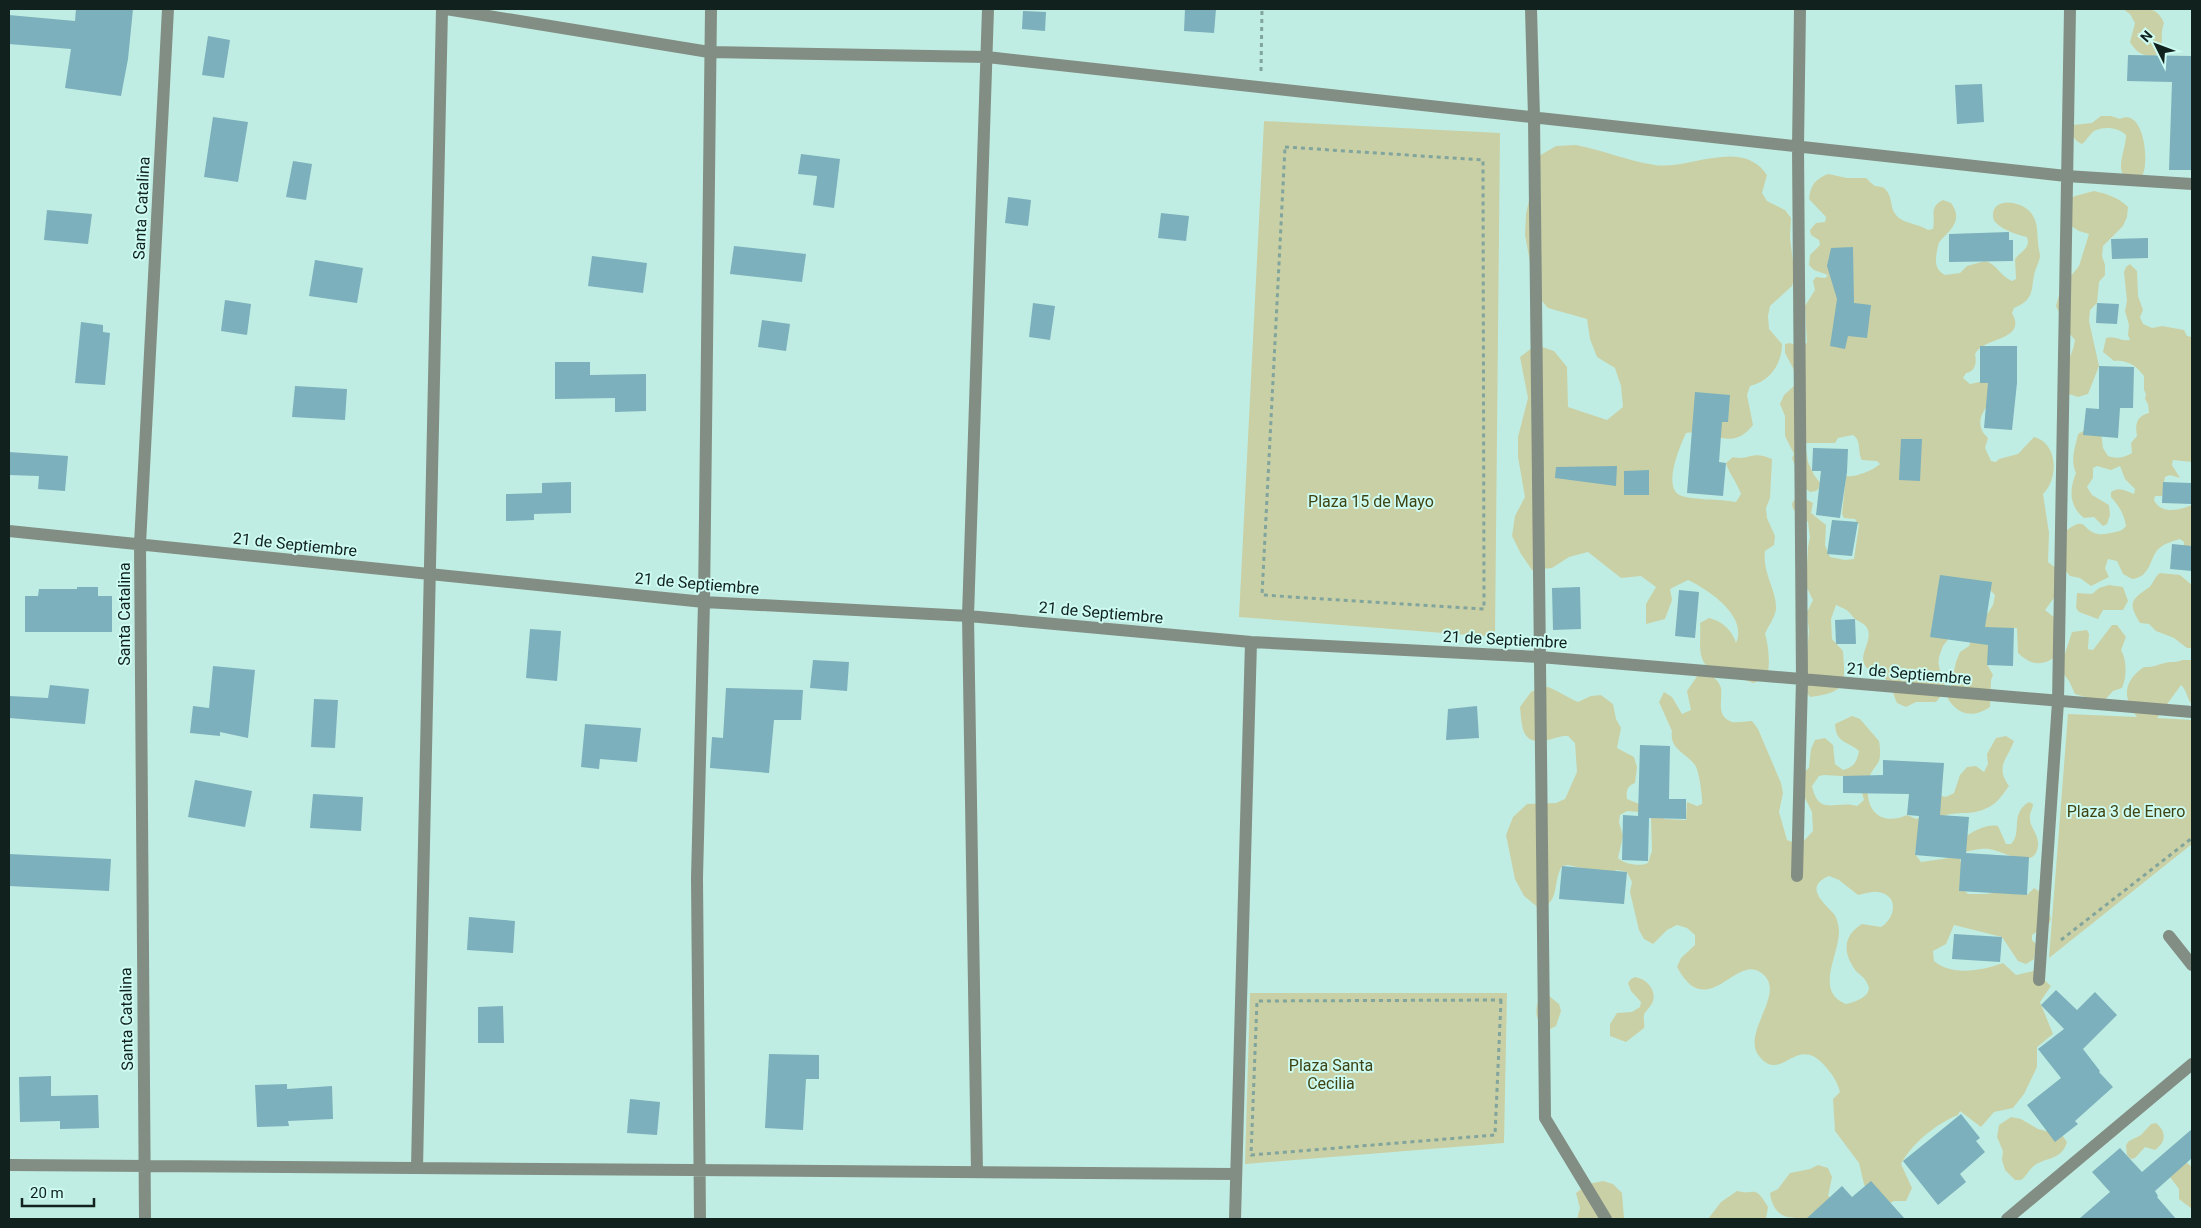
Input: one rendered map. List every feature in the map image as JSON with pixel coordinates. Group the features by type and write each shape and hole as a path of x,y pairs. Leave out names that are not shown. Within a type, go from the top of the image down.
{"street":[{"name":"Santa Catalina","path":"145,1219 140,544 168,9"},
{"path":"417,1168 442,9"},
{"path":"446,9 709,52 987,58 1534,116 2066,176 2192,184"},
{"path":"700,1219 697,878 704,602 711,9"},
{"path":"977,1172 968,616 988,9"},
{"path":"1530,9 1534,116 1545,1118 1606,1219"},
{"path":"1797,876 1802,680 1798,146 1800,9"},
{"path":"2039,980 2058,702 2070,9"},
{"name":"21 de Septiembre","path":"9,531 704,602 968,616 1251,642 1540,657 2192,712"},
{"path":"1235,1219 1251,642"},
{"path":"2169,936 2192,965"},
{"path":"2007,1219 2192,1064"},
{"path":"9,1165 1236,1174"}],"path":[{"path":"1261,87 1262,9"},
{"path":"1285,147 1483,160 1484,609 1262,595 1285,147"},
{"path":"2054,945 2192,838"},
{"path":"1501,1000 1495,1135 1251,1155 1257,1001 1501,1000"}],"green space":[{"path":"2147,8 2157,12 2164,23 2161,51 2153,57 2142,54 2134,48 2130,42 2135,23 2130,14 2123,9"},
{"path":"2101,116 2111,116 2120,119 2128,117 2135,121 2140,128 2145,149 2142,176 2123,174 2121,170 2126,135 2120,131 2108,128 2096,130 2082,144 2075,139 2072,125 2092,123"},
{"name":"Plaza 15 de Mayo","path":"1264,121 1500,133 1495,637 1239,617"},
{"path":"1576,145 1655,165 1669,165 1730,156 1744,158 1756,164 1767,175 1762,193 1767,201 1785,210 1791,218 1790,238 1795,277 1792,286 1770,306 1768,316 1769,329 1782,344 1780,358 1774,371 1769,376 1750,386 1747,395 1753,425 1737,438 1729,439 1705,434 1686,433 1672,477 1676,492 1682,496 1736,502 1741,494 1726,463 1733,457 1743,458 1755,455 1772,459 1770,498 1766,508 1767,518 1775,536 1774,545 1765,551 1765,559 1767,574 1776,602 1776,609 1765,634 1769,654 1768,671 1764,678 1753,683 1715,672 1704,662 1700,651 1700,623 1709,618 1718,621 1729,630 1736,643 1738,633 1737,623 1732,614 1716,597 1697,584 1688,580 1670,589 1672,600 1665,619 1646,624 1646,604 1656,587 1641,576 1621,578 1588,552 1569,557 1552,568 1532,570 1512,536 1515,516 1525,497 1518,457 1518,437 1528,398 1520,357 1536,345 1554,351 1567,367 1568,407 1607,420 1623,407 1621,386 1615,368 1597,357 1590,339 1587,319 1548,308 1536,294 1525,235 1526,214 1539,156 1556,146"},
{"path":"1828,174 1847,178 1866,178 1875,186 1884,188 1890,197 1893,211 1899,218 1928,230 1933,229 1934,209 1938,203 1943,200 1951,203 1956,214 1955,223 1939,242 1936,259 1936,265 1945,275 1960,273 1967,266 1985,261 1993,265 2008,279 2012,281 2016,279 2015,259 2027,247 2027,237 1997,224 1993,217 1994,210 1997,205 2003,203 2017,204 2029,211 2036,222 2040,257 2030,295 2025,302 2014,308 2012,313 2015,322 2014,329 2003,338 1986,344 1980,349 1975,354 1976,361 1973,369 1966,373 1963,378 1970,384 1984,381 1989,383 1993,399 1982,414 1980,423 1988,438 1985,448 1991,461 1996,462 1999,459 2018,454 2034,437 2048,446 2052,453 2054,471 2052,479 2043,494 2049,533 2048,562 2057,569 2054,598 2045,610 2060,622 2056,656 2051,660 2041,663 2027,660 2018,653 2017,628 1988,628 1988,666 1993,675 1991,680 1990,707 1978,713 1967,714 1962,712 1952,705 1948,699 1960,652 1969,646 1980,619 1988,613 1993,605 1995,595 1988,588 1943,646 1939,663 1945,687 1936,702 1916,702 1906,707 1897,703 1886,679 1868,669 1864,663 1863,658 1869,635 1867,628 1846,610 1836,605 1831,619 1832,639 1843,651 1844,671 1842,684 1838,689 1831,692 1810,697 1804,689 1809,631 1807,612 1813,600 1806,586 1810,537 1808,522 1793,509 1792,504 1794,500 1799,499 1813,503 1811,513 1826,525 1825,545 1830,557 1845,560 1854,559 1859,525 1855,519 1844,518 1842,514 1846,476 1864,473 1880,464 1877,461 1862,460 1858,440 1853,435 1838,438 1835,443 1805,443 1808,462 1820,483 1816,491 1810,492 1806,489 1794,463 1792,458 1794,454 1785,436 1785,416 1780,404 1784,395 1795,385 1794,370 1785,353 1785,344 1790,343 1799,347 1807,343 1805,306 1815,290 1813,281 1816,277 1825,278 1828,275 1814,270 1809,265 1810,255 1820,245 1819,240 1811,235 1810,230 1816,223 1825,222 1826,217 1809,199 1814,184 1819,178"},
{"path":"2094,191 2112,196 2128,207 2127,217 2123,226 2103,246 2102,256 2105,265 2105,275 2099,282 2097,303 2090,310 2089,321 2099,366 2088,394 2078,397 2069,394 2066,367 2075,340 2068,332 2056,306 2061,288 2079,266 2089,234 2071,226 2066,201 2075,196"},
{"path":"2130,264 2137,271 2138,296 2143,310 2140,317 2143,324 2152,328 2162,326 2184,330 2187,336 2192,337 2192,462 2173,460 2172,465 2180,478 2170,475 2165,477 2164,492 2162,496 2155,496 2154,500 2161,508 2171,510 2192,505 2192,556 2187,552 2184,542 2180,539 2170,542 2157,550 2144,574 2132,579 2123,574 2117,561 2108,559 2105,568 2109,577 2091,586 2080,578 2070,576 2064,569 2067,530 2081,524 2098,534 2122,530 2126,526 2125,522 2121,510 2111,497 2111,492 2120,489 2134,494 2135,489 2125,479 2120,466 2111,470 2097,466 2093,468 2093,478 2087,487 2092,495 2109,505 2110,515 2107,524 2103,526 2094,517 2084,518 2075,508 2072,497 2072,486 2076,473 2073,458 2078,434 2087,429 2101,433 2103,448 2108,456 2114,458 2123,457 2132,453 2131,443 2137,436 2137,422 2141,416 2149,413 2148,404 2145,399 2144,376 2131,364 2123,361 2114,361 2103,352 2106,338 2130,340 2128,335 2129,325 2125,311 2127,301 2124,272"},
{"path":"2160,573 2180,575 2192,585 2192,648 2187,648 2174,638 2156,631 2149,624 2140,623 2134,611 2134,600 2150,587"},
{"path":"2109,585 2123,587 2128,601 2123,610 2103,610 2098,619 2079,612 2076,608 2077,593 2092,594 2099,588"},
{"path":"2112,625 2117,625 2126,637 2121,650 2126,669 2122,688 2113,691 2103,702 2075,694 2069,681 2060,669 2072,632 2087,630 2089,634 2088,649 2093,650"},
{"name":"Plaza 3 de Enero","path":"2192,660 2192,705 2185,689 2181,685 2157,718 2192,720 2192,844 2049,958 2068,714 2137,717 2127,697 2128,684 2132,678 2144,667"},
{"path":"1708,673 1719,683 1723,716 1732,722 1752,721 1758,729 1781,783 1783,793 1779,812 1787,840 1800,845 1813,831 1812,812 1803,794 1801,774 1809,768 1811,749 1815,740 1825,738 1833,745 1835,764 1843,770 1852,766 1858,755 1859,751 1837,735 1835,724 1852,716 1860,719 1879,741 1880,759 1869,778 1868,797 1870,805 1875,812 1888,819 1907,815 1916,819 1924,816 1937,795 1946,797 1954,793 1960,775 1967,767 1976,766 1984,772 1988,764 1987,754 1996,738 2006,736 2014,741 2003,768 2005,779 2009,786 2000,798 1991,806 1978,811 1949,814 1934,822 1920,839 1915,854 1921,862 1949,858 1963,834 1968,835 1978,829 1990,826 1998,826 2006,844 2011,844 2016,834 2019,812 2029,802 2033,804 2030,822 2038,845 2036,853 2031,857 2025,859 2018,858 1986,849 1962,853 1960,857 1965,891 1968,894 1997,892 2027,895 2034,888 2042,893 2051,919 2049,924 2032,935 2032,940 2036,944 2034,959 2026,964 2018,961 2002,937 1954,925 1946,944 1933,951 1934,961 1949,969 1976,970 2003,963 2016,975 2034,971 2051,986 2040,1002 2053,1034 2037,1047 2037,1067 2024,1094 2013,1108 1994,1112 1981,1127 1960,1111 1958,1115 1925,1135 1911,1149 1901,1164 1912,1188 1906,1201 1894,1201 1888,1204 1872,1201 1864,1184 1859,1163 1835,1131 1833,1099 1840,1092 1834,1078 1825,1066 1815,1057 1806,1054 1775,1065 1767,1063 1759,1056 1755,1046 1755,1035 1768,1001 1770,990 1768,980 1760,972 1750,969 1741,972 1710,989 1699,989 1688,983 1677,967 1681,958 1695,945 1695,935 1687,928 1677,925 1667,930 1653,944 1644,939 1639,930 1630,892 1632,882 1627,872 1617,870 1607,874 1568,865 1562,866 1554,896 1547,905 1540,909 1524,896 1515,879 1506,835 1513,817 1527,804 1556,803 1565,799 1577,772 1575,743 1568,736 1539,741 1533,740 1525,733 1521,721 1520,707 1531,692 1544,686 1578,702 1591,696 1601,695 1613,704 1616,719 1621,728 1617,748 1634,757 1637,767 1635,783 1628,789 1627,799 1662,813 1664,819 1686,820 1687,802 1697,806 1702,804 1699,778 1695,765 1673,742 1672,731 1659,702 1664,692 1672,697 1682,714 1691,710 1687,691 1698,675","holes":["1819,776 1858,777 1864,800 1857,806 1829,805 1819,801 1815,796 1812,786","1627,811 1639,812 1651,818 1652,851 1648,863 1641,865 1632,864 1618,858 1623,836 1619,822 1620,815","1829,876 1839,880 1858,895 1878,892 1885,894 1892,902 1892,913 1886,923 1881,927 1862,924 1855,929 1848,940 1847,952 1852,965 1869,987 1863,997 1846,1004 1831,991 1830,972 1839,930 1835,916 1818,895 1817,885 1821,880"]},
{"path":"1635,977 1640,978 1651,987 1654,996 1651,1005 1644,1015 1644,1028 1626,1042 1610,1036 1610,1024 1617,1013 1632,1012 1640,1007 1641,1002 1631,991 1628,983"},
{"name":"Plaza Santa Cecilia","path":"1250,993 1507,993 1504,1143 1245,1164"},
{"path":"1549,996 1559,1004 1561,1011 1556,1026 1550,1029 1539,1022 1536,1011 1538,1002"},
{"path":"2011,1117 2021,1119 2038,1129 2062,1135 2067,1142 2062,1152 2035,1165 2021,1180 2015,1180 2005,1170 2002,1160 2003,1151 1997,1137 1999,1125"},
{"path":"2156,1123 2160,1126 2164,1137 2159,1147 2155,1150 2145,1147 2135,1158 2131,1159 2127,1155 2126,1145 2129,1141 2141,1135 2151,1124"},
{"path":"2186,1162 2192,1167 2192,1209 2179,1199 2179,1189 2170,1177 2171,1173"},
{"path":"1818,1165 1828,1168 1832,1177 1828,1196 1836,1200 1839,1209 1836,1219 1799,1219 1783,1216 1773,1204 1770,1193 1778,1189 1790,1173 1810,1169"},
{"path":"1603,1181 1613,1184 1622,1193 1624,1219 1577,1219 1580,1208 1576,1193 1588,1184"},
{"path":"1737,1191 1754,1192 1760,1195 1768,1207 1766,1219 1708,1219 1721,1202"}],"building":[{"path":"76,9 133,9 128,59 121,96 65,88 71,49 9,44 9,15 75,21"},
{"path":"1185,9 1216,9 1214,33 1184,31"},
{"path":"1023,11 1046,12 1045,31 1022,29"},
{"path":"208,36 230,40 224,78 202,75"},
{"path":"2128,55 2192,56 2192,170 2169,170 2172,82 2127,81"},
{"path":"1982,84 1984,122 1957,124 1955,85"},
{"path":"213,117 248,122 238,182 204,177"},
{"path":"801,154 840,159 834,208 813,205 817,176 798,174"},
{"path":"293,161 312,164 306,200 286,197"},
{"path":"1008,197 1031,200 1028,226 1005,223"},
{"path":"47,210 92,214 88,244 44,240"},
{"path":"1161,213 1189,216 1186,241 1158,238"},
{"path":"2009,232 2009,240 2013,240 2013,261 1949,262 1949,234"},
{"path":"2148,238 2148,258 2112,259 2111,239"},
{"path":"734,246 806,254 802,282 730,274"},
{"path":"1853,247 1854,303 1871,305 1867,338 1848,336 1845,349 1830,346 1837,299 1827,266 1831,248"},
{"path":"592,256 647,263 643,293 588,286"},
{"path":"315,260 363,268 357,303 309,296"},
{"path":"225,300 251,304 247,335 221,331"},
{"path":"1033,303 1055,306 1050,340 1029,337"},
{"path":"2097,303 2119,304 2117,324 2096,323"},
{"path":"762,320 790,324 786,351 758,347"},
{"path":"81,322 103,325 103,332 110,333 105,385 75,383"},
{"path":"1980,346 2017,346 2017,383 2012,430 1984,428 1988,383 1980,383"},
{"path":"555,362 590,362 590,375 646,374 646,411 615,412 615,398 555,399"},
{"path":"2099,366 2134,367 2133,408 2120,408 2118,438 2083,435 2086,408 2099,409"},
{"path":"295,386 347,389 345,420 292,417"},
{"path":"1695,392 1730,395 1728,422 1722,422 1719,462 1726,463 1723,496 1687,493"},
{"path":"1901,439 1922,439 1920,481 1899,480"},
{"path":"1813,448 1848,449 1847,472 1840,518 1816,515 1821,471 1812,471"},
{"path":"9,452 68,456 65,491 38,489 39,476 9,475"},
{"path":"1617,466 1616,486 1555,478 1556,467"},
{"path":"1649,470 1649,495 1624,495 1624,471"},
{"path":"571,482 571,513 534,514 534,520 506,521 506,494 542,493 542,483"},
{"path":"2163,482 2192,483 2192,504 2162,503"},
{"path":"1832,520 1858,522 1852,556 1827,554"},
{"path":"2172,544 2192,546 2192,571 2170,569"},
{"path":"1940,575 1992,582 1985,627 2014,628 2013,666 1987,665 1988,645 1930,637"},
{"path":"77,587 98,587 98,596 112,596 112,632 25,632 25,596 38,596 39,589 77,589"},
{"path":"1580,587 1581,629 1553,630 1552,588"},
{"path":"1679,590 1699,592 1695,638 1675,636"},
{"path":"1855,619 1856,644 1836,644 1835,620"},
{"path":"530,629 561,631 557,681 526,678"},
{"path":"813,660 849,662 847,691 810,688"},
{"path":"213,666 255,670 248,738 220,732 220,736 190,733 193,706 209,708"},
{"path":"50,685 89,689 85,724 9,718 9,696 48,698"},
{"path":"726,688 803,690 801,720 774,720 769,773 710,768 712,737 723,738"},
{"path":"314,699 338,700 335,748 311,747"},
{"path":"1477,706 1479,738 1446,740 1448,709"},
{"path":"585,724 641,728 637,762 600,759 599,769 581,767"},
{"path":"1640,745 1670,746 1669,799 1686,799 1686,819 1649,818 1648,861 1622,860 1623,815 1638,816"},
{"path":"1883,760 1944,763 1940,815 1969,817 1966,853 2029,857 2027,895 1959,891 1961,859 1915,855 1919,816 1907,815 1909,794 1843,793 1843,776 1883,775"},
{"path":"195,780 252,791 245,827 188,817"},
{"path":"313,794 363,797 361,831 310,828"},
{"path":"9,854 111,859 109,891 9,886"},
{"path":"1562,866 1627,872 1624,904 1559,899"},
{"path":"469,917 515,921 513,953 467,950"},
{"path":"1954,934 2002,937 2000,962 1952,959"},
{"path":"2056,990 2077,1010 2095,992 2117,1015 2083,1049 2099,1072 2113,1087 2075,1121 2078,1124 2055,1142 2027,1105 2061,1078 2038,1049 2064,1029 2041,1005"},
{"path":"503,1006 504,1043 478,1043 478,1007"},
{"path":"769,1054 819,1055 819,1079 806,1079 803,1130 765,1128"},
{"path":"51,1076 51,1096 98,1095 99,1128 60,1129 60,1121 20,1122 19,1077"},
{"path":"287,1084 287,1089 332,1086 333,1119 288,1121 289,1126 257,1127 255,1085"},
{"path":"630,1099 660,1102 657,1135 627,1133"},
{"path":"1961,1114 1980,1138 1976,1141 1985,1152 1960,1174 1966,1182 1938,1205 1903,1161"},
{"path":"2192,1129 2192,1158 2155,1191 2157,1197 2176,1219 2079,1219 2110,1192 2092,1172 2120,1148 2142,1172"},
{"path":"1871,1181 1905,1219 1806,1219 1842,1186 1852,1197"}]}
